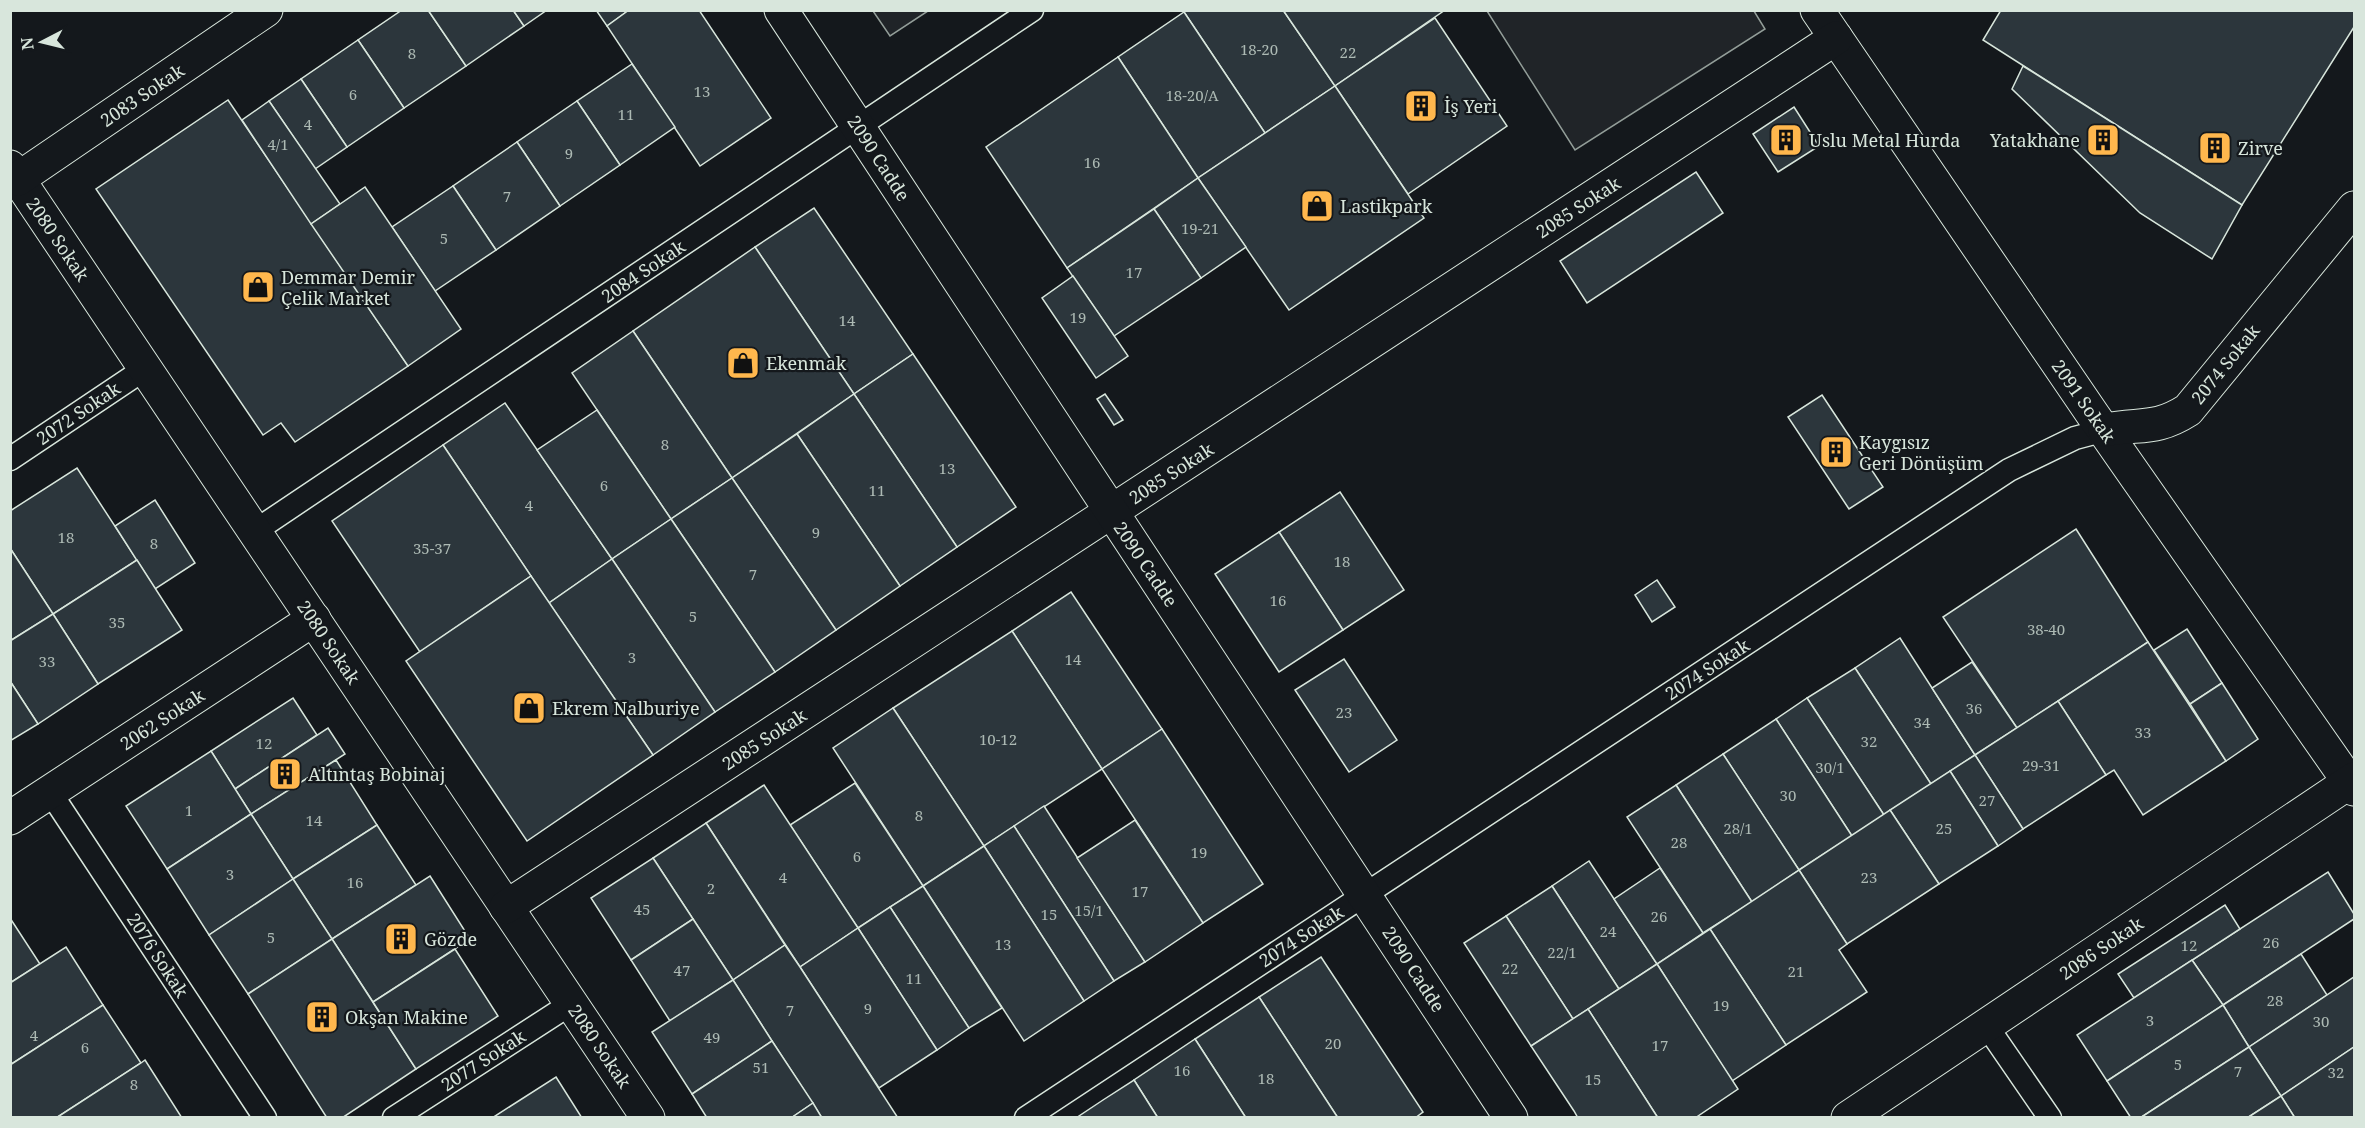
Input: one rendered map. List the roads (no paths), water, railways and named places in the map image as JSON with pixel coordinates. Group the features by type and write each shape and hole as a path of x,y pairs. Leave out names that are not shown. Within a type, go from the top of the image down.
{"street":[{"name":"2083 Sokak","path":"14,173 266,10"},
{"name":"2090 Cadde","path":"781,10 1511,1118"},
{"name":"2091 Sokak","path":"1817,10 2105,430 2353,783"},
{"name":"2085 Sokak","path":"506,907 1836,38"},
{"name":"2080 Sokak","path":"14,173 648,1118"},
{"name":"2074 Sokak","path":"2105,430 2154,426 2170,421 2188,410 2355,208"},
{"name":"2062 Sokak","path":"10,818 314,619"},
{"name":"2086 Sokak","path":"1848,1118 1986,1024 2353,783"}],"lane":[{"name":"2084 Sokak","path":"255,531 1032,10"},
{"name":"2072 Sokak","path":"10,459 146,368"},
{"name":"2074 Sokak","path":"1026,1118 2009,470 2075,438 2105,430"},
{"name":"2076 Sokak","path":"50,792 265,1118"},
{"name":"2077 Sokak","path":"394,1118 572,1003"},
{"path":"1986,1024 2050,1118"}],"place":[{"name":"İş Yeri","path":"1421,106"},
{"name":"Uslu Metal Hurda","path":"1786,140"},
{"name":"Yatakhane","path":"2103,140"},
{"name":"Zirve","path":"2215,148"},
{"name":"Lastikpark","path":"1317,206"},
{"name":"Demmar Demir Çelik Market","path":"258,287"},
{"name":"Ekenmak","path":"743,363"},
{"name":"Kaygısız Geri Dönüşüm","path":"1836,452"},
{"name":"Ekrem Nalburiye","path":"529,708"},
{"name":"Altıntaş Bobinaj","path":"285,774"},
{"name":"Gözde","path":"401,939"},
{"name":"Okşan Makine","path":"322,1017"}]}
